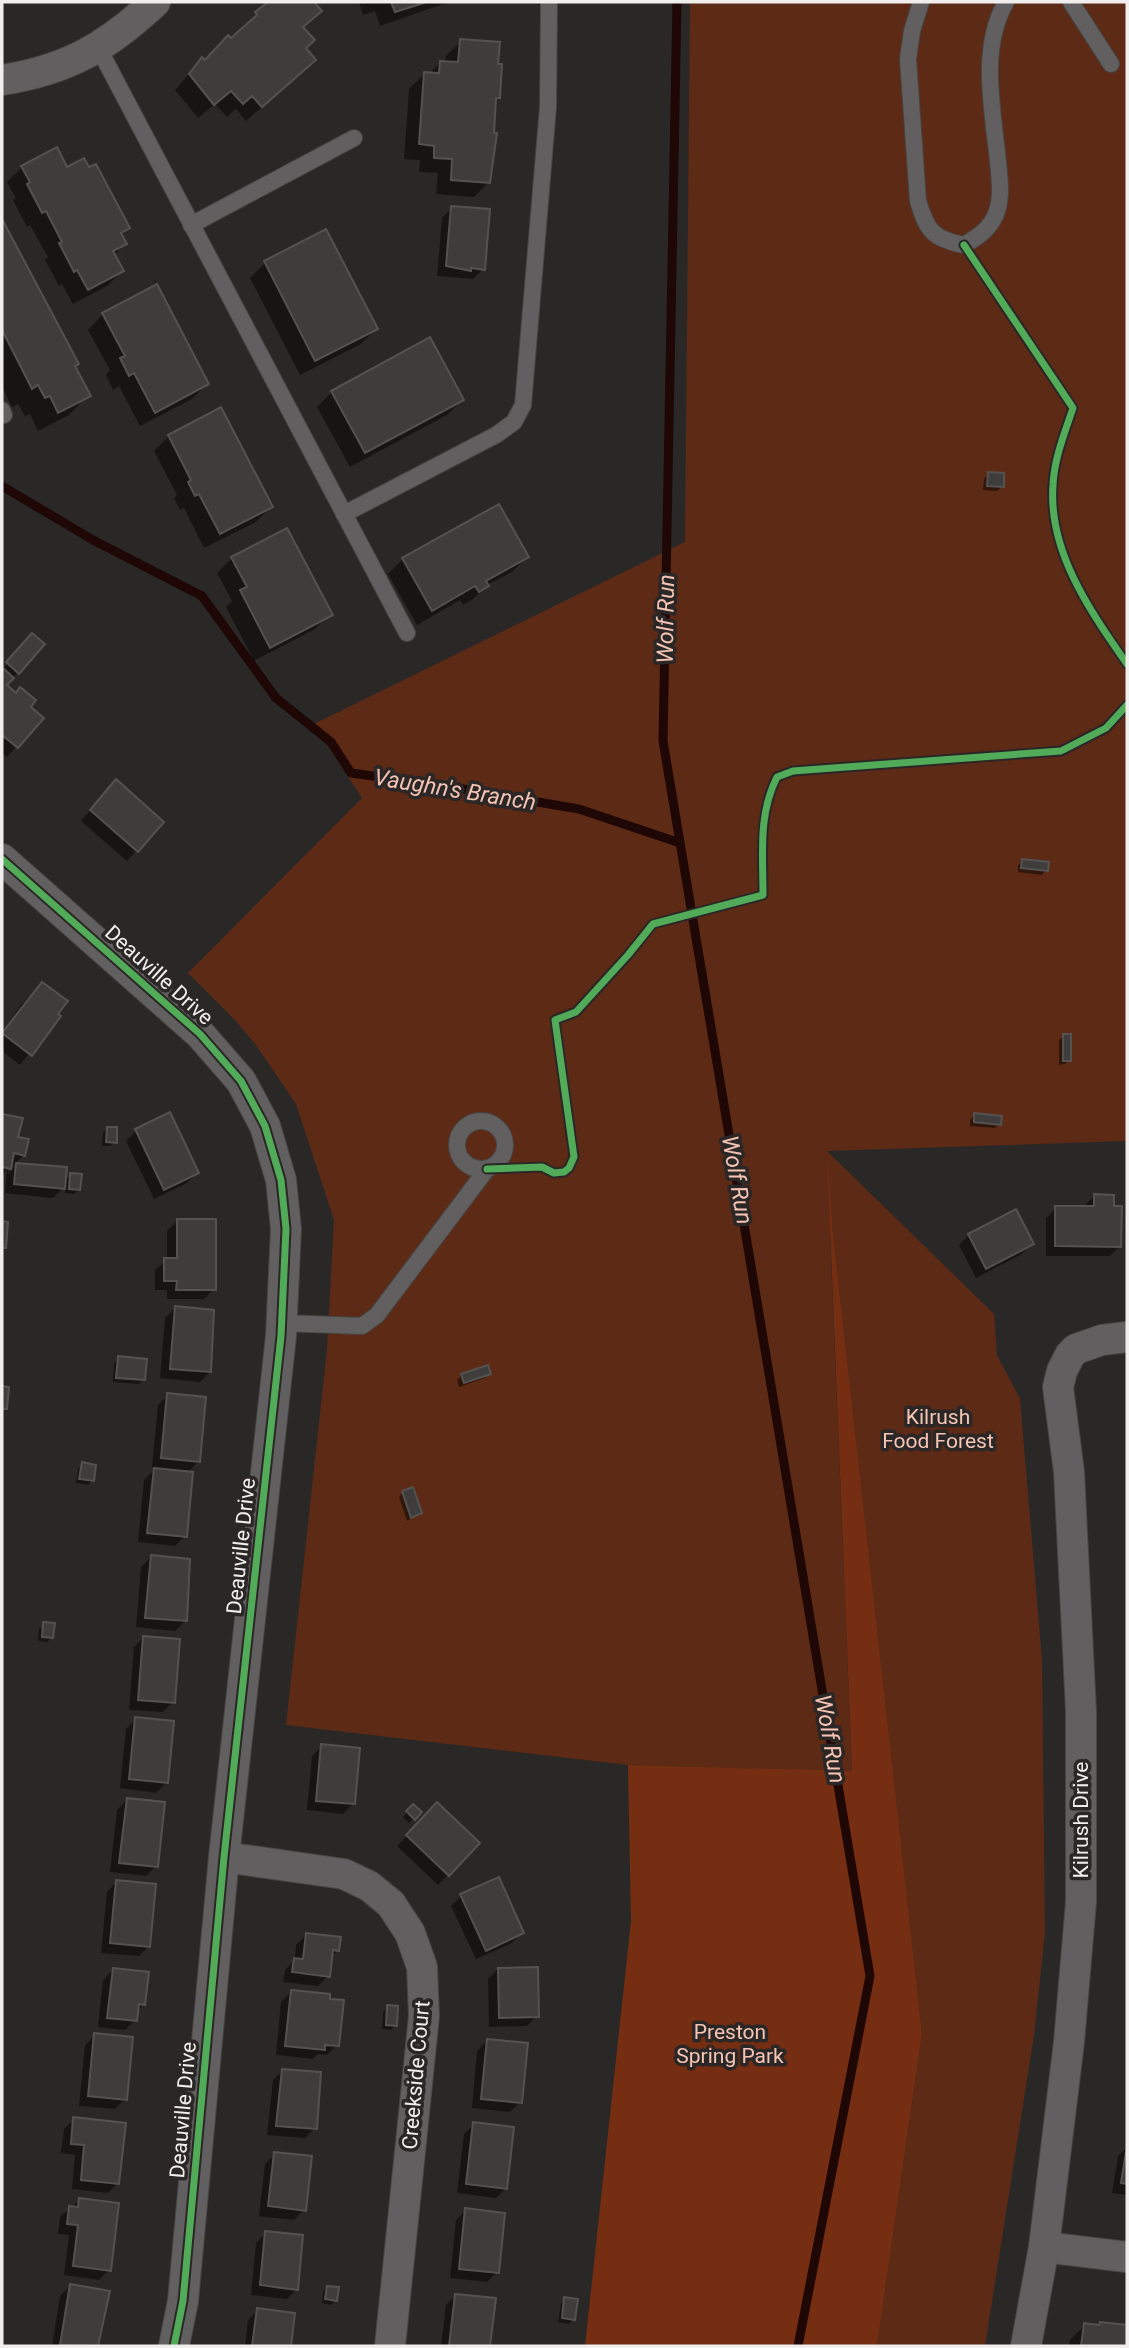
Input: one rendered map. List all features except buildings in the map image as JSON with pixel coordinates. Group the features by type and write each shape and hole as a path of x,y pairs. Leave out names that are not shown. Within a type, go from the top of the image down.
{"street":[{"path":"2,80 42,72 82,57 125,30 155,2"},
{"name":"Deauville Drive","path":"6,872 200,1034 242,1081 265,1126 281,1180 286,1229 282,1323 224,1857 183,2301 174,2346"},
{"name":"Kilrush Drive","path":"1026,2346 1044,2247 1069,2042 1081,1902 1081,1711 1069,1472 1058,1387 1062,1371 1076,1349 1102,1340 1127,1337"},
{"name":"Creekside Court","path":"224,1857 344,1874 369,1886 391,1904 410,1933 422,1967 424,2016 390,2346"},
{"path":"1044,2247 1127,2257"}],"lane":[{"path":"344,514 496,435 519,416 523,405 548,107 548,2"},
{"path":"921,2 912,32 908,59 918,201 925,224 937,238 964,245 982,234 995,218 1001,192 990,78 991,47 998,16 1006,2"},
{"path":"1071,2 1111,64"},
{"path":"98,47 407,633"},
{"path":"191,225 354,138"},
{"path":"282,1323 362,1326 377,1315 487,1169"}],"green space":[{"name":"Kilrush Food Forest","path":"690,2 1127,2 1127,1141 827,1151 994,1314 997,1355 1020,1399 1042,1660 1045,1933 1034,2035 985,2346 877,2346 922,2034 830,1233 852,1772 628,1765 286,1725 327,1350 334,1220 296,1104 256,1045 188,973 362,798 314,724 685,542"},
{"name":"Preston Spring Park","path":"827,1151 833,1236 922,2034 877,2346 585,2346 631,1921 628,1765 852,1771"}],"waterway":[{"name":"Wolf Run","path":"677,2 663,741 870,1976 798,2346"},
{"name":"Vaughn's Branch","path":"2,486 93,540 202,596 276,698 331,742 351,773 579,809 680,843"}],"cycle path":[{"path":"964,245 1073,408 1055,465 1053,510 1057,534 1086,602 1127,664"},
{"path":"487,1169 542,1167 554,1173 564,1172 569,1168 574,1157 555,1020 576,1012 653,924 763,895 764,820 777,777 793,771 1061,751 1106,728 1127,705"},
{"path":"2,859 200,1034 241,1081 265,1126 281,1180 286,1229 281,1336 224,1857 183,2301 174,2346"}]}
